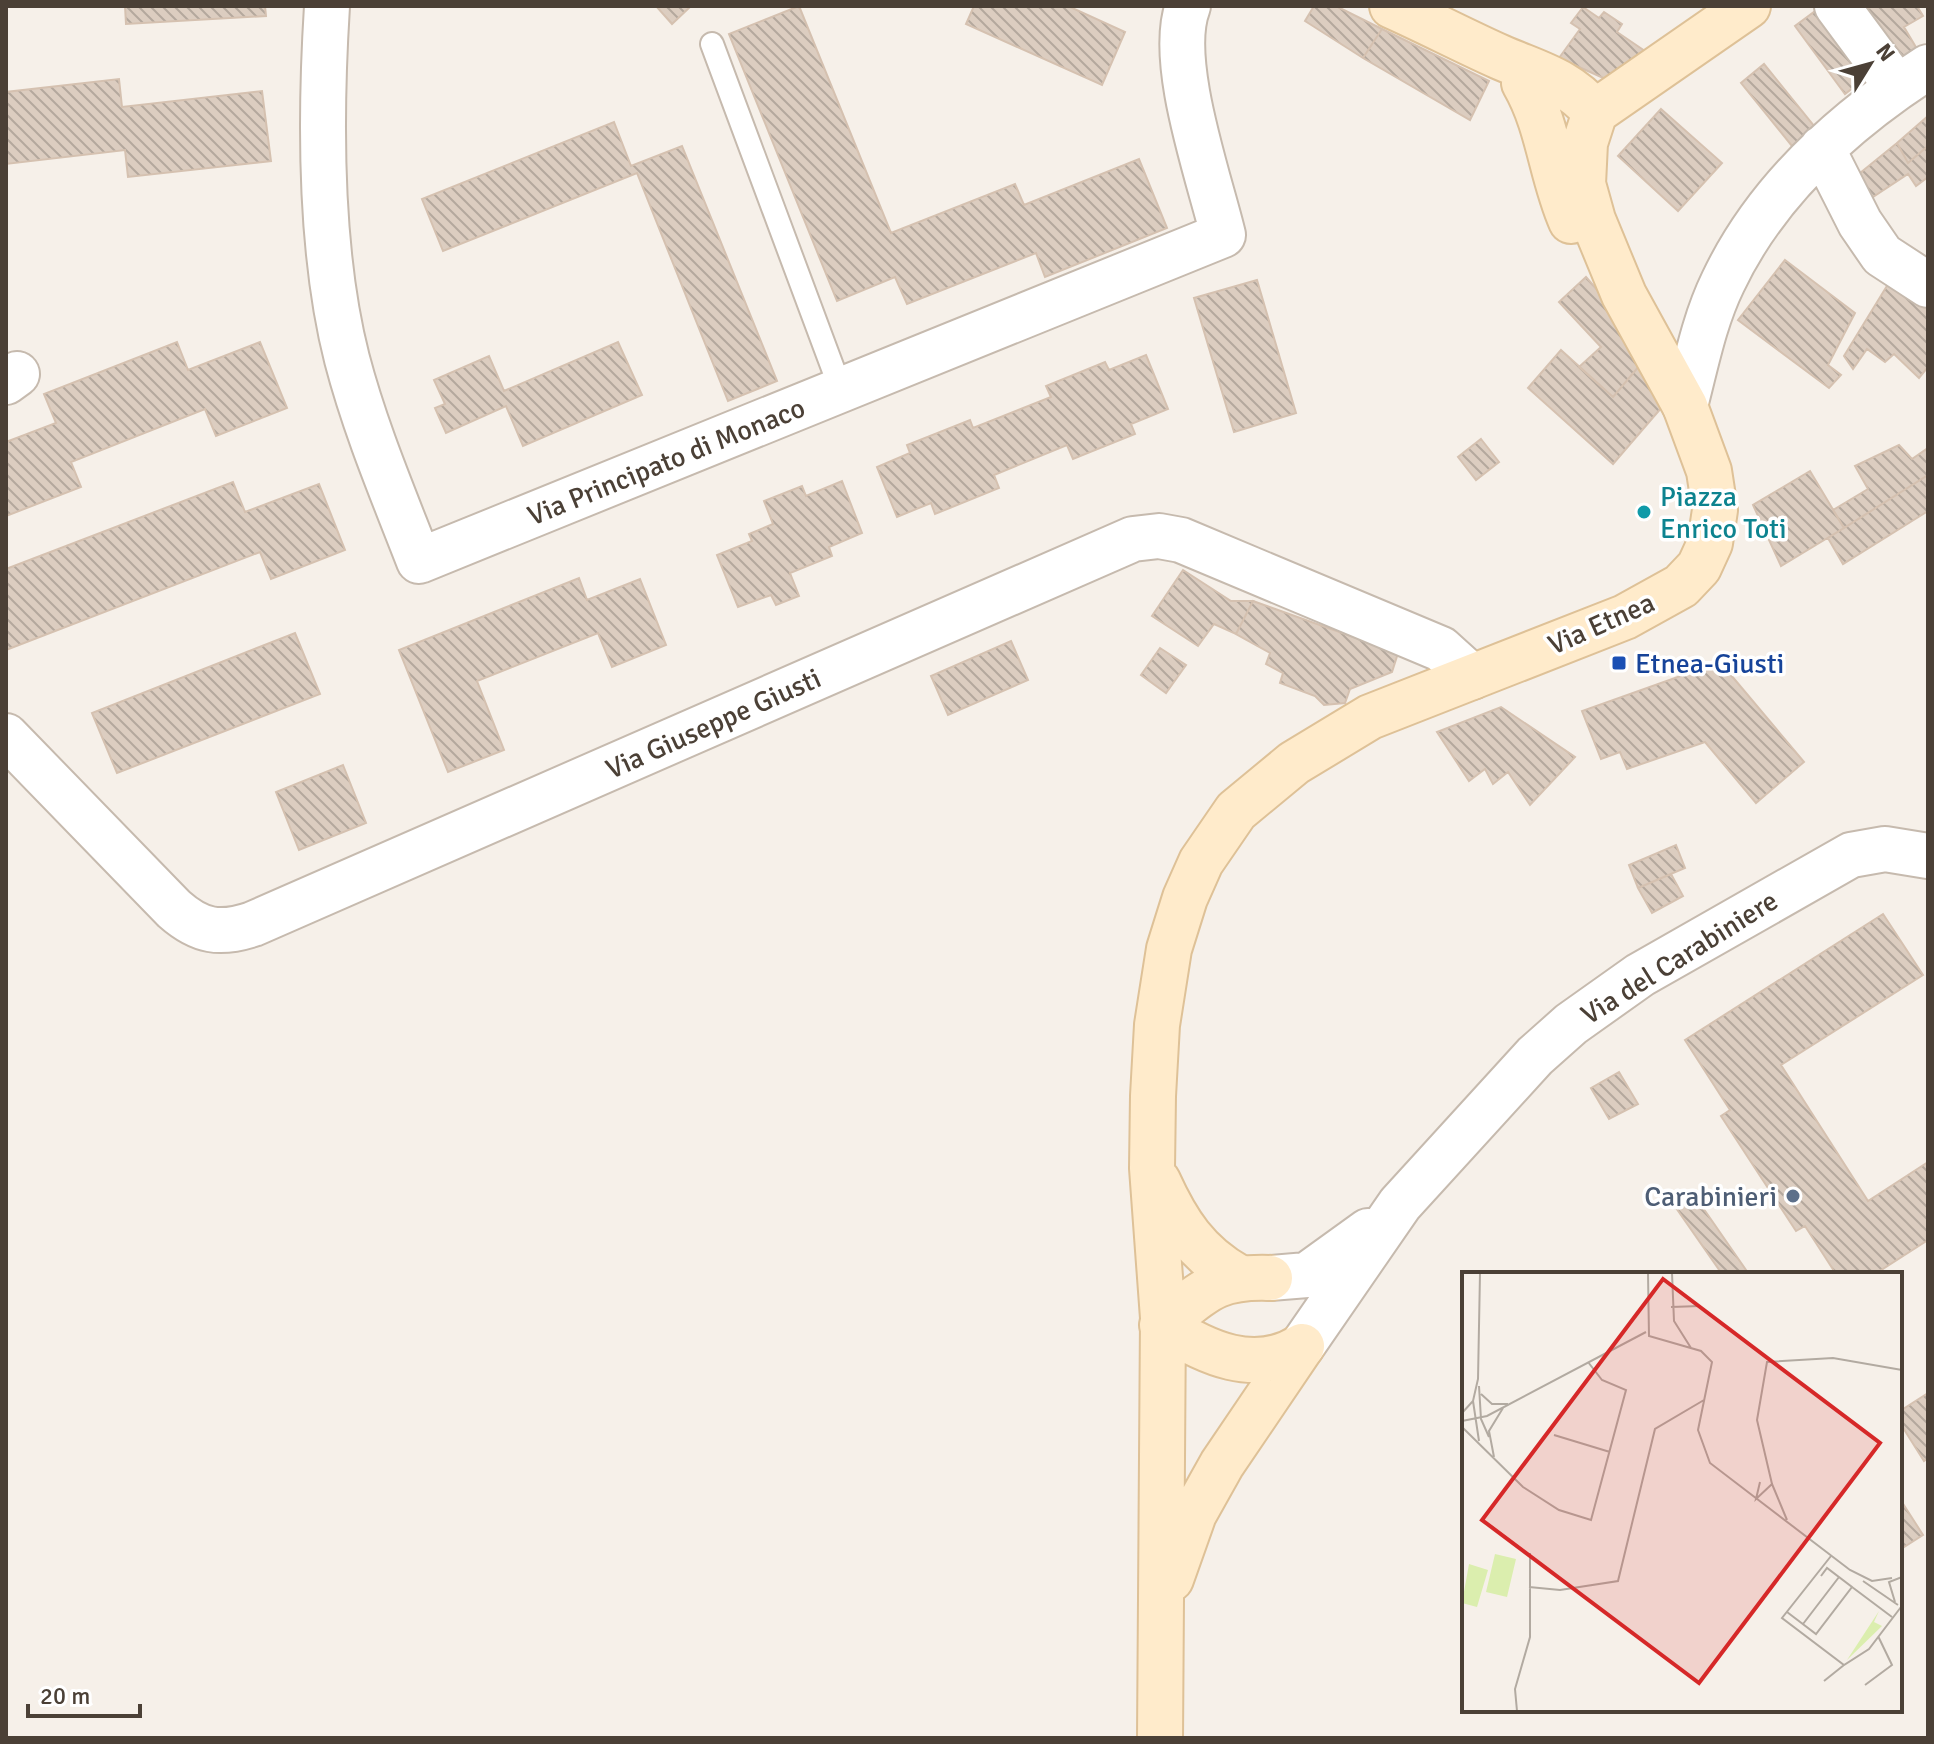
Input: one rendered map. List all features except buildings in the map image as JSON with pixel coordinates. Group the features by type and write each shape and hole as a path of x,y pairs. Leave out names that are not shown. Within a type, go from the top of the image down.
{"main road":[{"path":"1392,6 1510,69 1548,103 1562,110 1595,112 1748,6"},
{"path":"1510,69 1544,127 1558,188 1571,220 1624,295"},
{"name":"Via Etnea","path":"1160,1616 1162,1325 1152,1168 1157,1025 1169,949 1185,898 1201,862 1236,811 1294,763 1370,717 1625,617 1681,586 1699,567 1710,543 1715,510 1709,471 1685,406 1624,295 1593,220 1583,184 1585,143 1595,112"},
{"path":"1152,1168 1174,1217 1193,1243 1220,1267 1254,1278"},
{"path":"1254,1278 1210,1286 1162,1325 1193,1345 1246,1363 1283,1359 1302,1346"},
{"path":"1160,1738 1160,1616 1194,1514 1222,1464 1302,1346"}],"street":[{"name":"Via Principato di Monaco","path":"327,6 323,83 326,223 346,357 370,436 419,561 1223,235 1183,74 1184,17 1188,6"},
{"path":"1685,406 1707,321 1723,281 1762,215 1822,148 1912,77 1837,6"},
{"path":"1822,148 1860,223 1882,255 1928,285"},
{"name":"Via Giuseppe Giusti","path":"6,736 174,909 191,924 212,932 253,924 1133,539 1159,536 1181,540 1441,649 1472,677"},
{"name":"Via del Carabiniere","path":"1400,1204 1535,1056 1571,1024 1640,975 1851,855 1885,849 1928,856"},
{"path":"1254,1278 1307,1275 1341,1254 1400,1204"},
{"path":"1302,1346 1400,1204"}],"lane":[{"path":"712,44 841,390"}],"place":[{"name":"Piazza Enrico Toti","path":"1644,512"},
{"name":"Etnea-Giusti","path":"1619,663"},
{"name":"Carabinieri","path":"1793,1196"}]}
